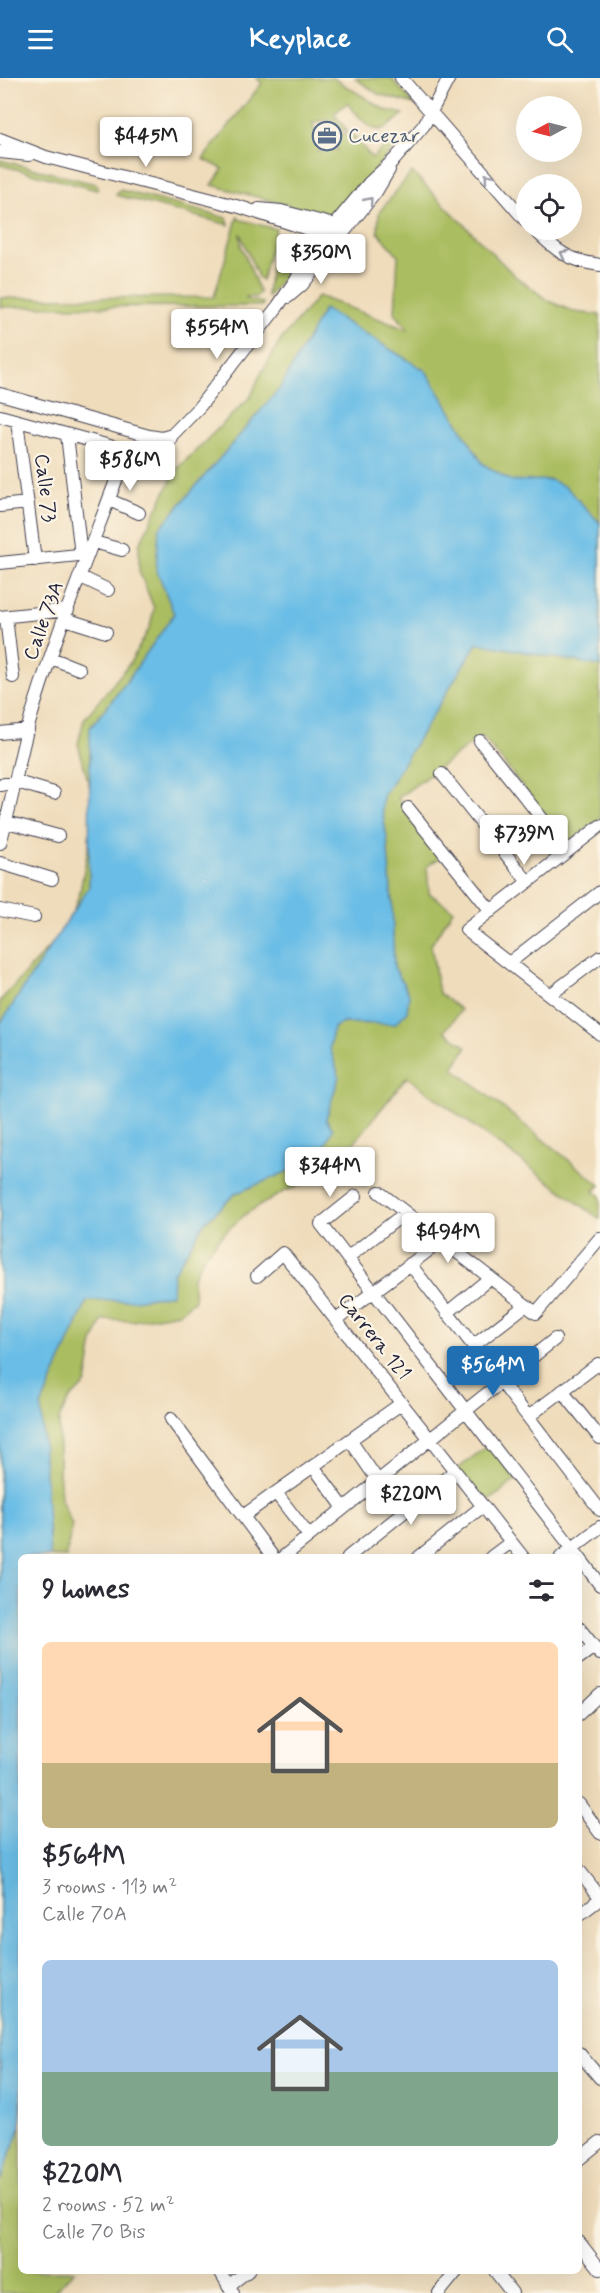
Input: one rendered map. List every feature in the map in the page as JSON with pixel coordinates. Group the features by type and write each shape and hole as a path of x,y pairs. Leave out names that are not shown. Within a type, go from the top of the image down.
{"street":[{"path":"401,78 516,209"},
{"path":"0,416 161,460 172,435 200,406 278,306 326,236 341,226 376,192 395,159 432,112 449,78"},
{"path":"0,139 46,157 240,207 338,239"},
{"path":"0,152 46,157"},
{"path":"240,207 281,212 341,226"},
{"path":"278,306 302,285 338,239 341,226"},
{"path":"544,240 553,249 569,258 600,265"},
{"path":"0,394 149,436 162,438 172,435"},
{"name":"Calle 73","path":"17,421 35,560"},
{"path":"0,563 85,555 67,435"},
{"name":"Calle 73A","path":"0,843 17,782 28,730 51,658 81,577 85,555 94,542 127,452"},
{"path":"109,500 139,513"},
{"path":"0,506 28,503"},
{"path":"94,542 122,550"},
{"path":"81,577 108,590"},
{"path":"13,677 3,617 67,615 106,632"},
{"path":"51,658 80,669"},
{"path":"0,733 28,730"},
{"path":"480,741 568,851"},
{"path":"442,774 528,882"},
{"path":"0,785 17,782 54,793"},
{"path":"408,808 491,910"},
{"path":"7,822 58,836"},
{"path":"600,826 466,930 600,1034"},
{"path":"0,863 52,879"},
{"path":"509,963 600,892"},
{"path":"0,910 34,917"},
{"path":"550,995 600,957"},
{"path":"589,1026 600,1018"},
{"path":"379,1192 531,1309"},
{"path":"356,1196 321,1224 577,1554 600,1527"},
{"path":"347,1258 396,1220"},
{"path":"473,1346 531,1309 600,1238"},
{"path":"336,1320 432,1248"},
{"name":"Carrera 121","path":"257,1276 283,1253 521,1554"},
{"path":"410,1264 600,1510"},
{"path":"447,1313 490,1278"},
{"path":"287,1554 555,1339"},
{"path":"528,1417 598,1364"},
{"path":"562,1391 595,1421 600,1438"},
{"path":"243,1516 402,1403"},
{"path":"171,1419 271,1554"},
{"path":"350,1440 378,1481"},
{"path":"313,1466 344,1508"},
{"path":"352,1554 455,1471"},
{"path":"276,1493 309,1536"},
{"path":"423,1554 483,1506"},
{"path":"495,1554 511,1542"},
{"path":"582,1561 600,1584"},
{"path":"582,1632 597,1651 582,1657"},
{"path":"582,1711 600,1694"},
{"path":"582,1808 600,1833"},
{"path":"582,1874 600,1898 582,1913"},
{"path":"582,2057 600,2078"},
{"path":"582,2156 600,2142"},
{"path":"582,2246 600,2269"},
{"path":"222,2274 230,2289 245,2274"},
{"path":"439,2293 455,2274"},
{"path":"497,2274 512,2293"}],"green space":[{"path":"256,78 333,78 385,110 404,114 386,128 378,130 368,125 347,103 334,114 347,130 336,131 334,120 313,122 318,151 337,150 335,134 351,133 372,158 395,138 395,146 336,218 212,185 223,169 203,159 262,83"},
{"path":"355,78 391,78 414,104 378,94"},
{"path":"0,160 95,184 98,187 97,190 0,165"},
{"path":"412,172 515,276 549,301 574,312 600,315 600,819 568,843 482,736 398,798 441,857 427,866 429,893 453,910 431,945 439,993 461,1010 445,1031 467,1047 453,1068 600,1185 594,1191 600,1196 600,1219 407,1077 329,1174 285,1191 247,1213 224,1233 204,1256 193,1278 195,1300 179,1313 133,1321 103,1320 93,1342 86,1383 68,1401 59,1420 61,1499 72,1525 67,1554 18,1554 18,2274 71,2274 52,2293 0,2293 0,1001 68,926 80,892 90,838 93,799 78,744 84,719 130,663 150,627 154,608 139,571 139,545 176,470 251,396 259,377 281,340 318,296 408,330 395,313 398,255 378,232 379,212"},
{"path":"120,190 227,218 229,225 116,195"},
{"path":"238,215 238,219 276,229 262,280 258,277 240,233 241,245 260,293 257,297 246,297 246,299 263,303 262,306 0,307 0,298 214,297"},
{"path":"290,234 305,238 310,242 268,297 272,259 285,245"},
{"path":"491,1443 518,1478 483,1506 455,1471"}],"water":[{"path":"324,309 426,371 483,464 511,481 551,480 566,487 600,523 600,666 477,643 383,796 382,809 387,838 392,902 394,967 409,994 407,1012 395,1024 343,1023 333,1028 330,1048 339,1076 326,1119 333,1129 319,1158 235,1194 204,1223 173,1274 172,1294 135,1300 87,1301 41,1406 50,1554 18,1554 18,2134 0,2182 0,1024 89,887 90,728 127,681 174,614 156,568 159,529 280,388"}],"place":[{"name":"Cucezar","path":"327,136"}]}
